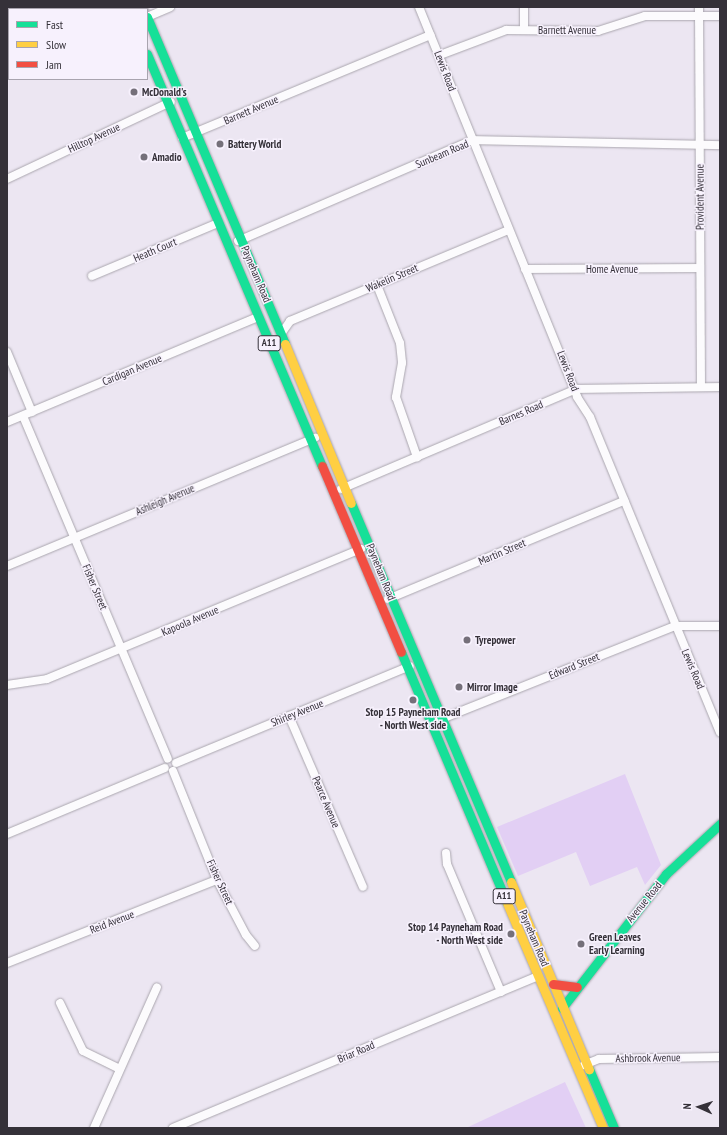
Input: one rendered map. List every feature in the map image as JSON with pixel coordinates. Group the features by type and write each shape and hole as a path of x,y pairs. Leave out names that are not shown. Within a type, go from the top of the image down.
{"main road":[{"name":"Payneham Road","path":"148,19 346,486 562,1008 614,1128"},
{"name":"Payneham Road","path":"148,56 227,246 603,1128"},
{"name":"Avenue Road","path":"562,1008 666,874 720,824"},
{"path":"527,950 523,935 529,927"},
{"path":"553,984 577,987"},
{"path":"548,999 562,1008 559,1020 562,1033"}],"street":[{"path":"148,17 170,7"},
{"name":"Lewis Road","path":"419,7 440,55 472,140 525,270 577,389 720,732"},
{"path":"524,7 524,29"},
{"name":"Barnett Avenue","path":"440,55 496,32 524,29 598,31 637,17 699,11 720,16"},
{"name":"Provident Avenue","path":"699,11 701,387"},
{"name":"Barnett Avenue","path":"182,138 431,35"},
{"name":"Hilltop Avenue","path":"7,180 181,97"},
{"name":"Sunbeam Road","path":"227,246 472,140 720,145"},
{"name":"Heath Court","path":"92,276 218,223"},
{"name":"Wakelin Street","path":"281,334 293,320 509,230"},
{"name":"Home Avenue","path":"525,270 700,268"},
{"path":"377,285 400,343 402,363 396,397 417,457"},
{"name":"Cardigan Avenue","path":"7,422 258,317"},
{"path":"7,352 32,412"},
{"name":"Barnes Road","path":"332,492 577,389 720,387"},
{"name":"Fisher Street","path":"23,416 122,649 166,764"},
{"name":"Ashleigh Avenue","path":"7,566 323,434"},
{"name":"Martin Street","path":"379,602 624,501"},
{"name":"Kapoola Avenue","path":"7,685 39,682 370,546"},
{"name":"Edward Street","path":"431,724 675,626 720,626"},
{"name":"Shirley Avenue","path":"176,763 419,663"},
{"name":"Pearce Avenue","path":"289,716 363,887"},
{"path":"7,834 166,764 176,763 173,771 166,764"},
{"name":"Fisher Street","path":"173,771 217,880 246,935 255,946"},
{"path":"446,853 447,864 500,992"},
{"name":"Reid Avenue","path":"7,963 217,880"},
{"name":"Briar Road","path":"173,1128 538,976"},
{"path":"94,1128 118,1068 157,987"},
{"path":"60,1003 83,1051 118,1068"},
{"name":"Ashbrook Avenue","path":"578,1069 599,1059 720,1057"}],"shaded area":[{"path":"625,774 661,865 645,885 637,867 590,886 576,852 518,876 497,827"},
{"path":"565,1082 586,1128 466,1128"}],"traffic: fast":[{"path":"148,19 285,344"},
{"path":"148,56 322,466"},
{"path":"351,503 511,882"},
{"path":"401,652 507,903"},
{"path":"562,1008 666,874 720,824"},
{"path":"589,1069 614,1128"}],"traffic: slow":[{"path":"285,344 351,503"},
{"path":"511,882 589,1069"},
{"path":"507,903 603,1128"}],"traffic: jam":[{"path":"322,466 401,652"},
{"path":"553,984 577,987"}],"place":[{"name":"McDonald's","path":"134,92"},
{"name":"Battery World","path":"220,144"},
{"name":"Amadio","path":"144,157"},
{"name":"Tyrepower","path":"467,640"},
{"name":"Mirror Image","path":"459,687"},
{"name":"Stop 15 Payneham Road - North West side","path":"413,700"},
{"name":"Stop 14 Payneham Road - North West side","path":"511,934"},
{"name":"Green Leaves Early Learning","path":"581,944"}]}
